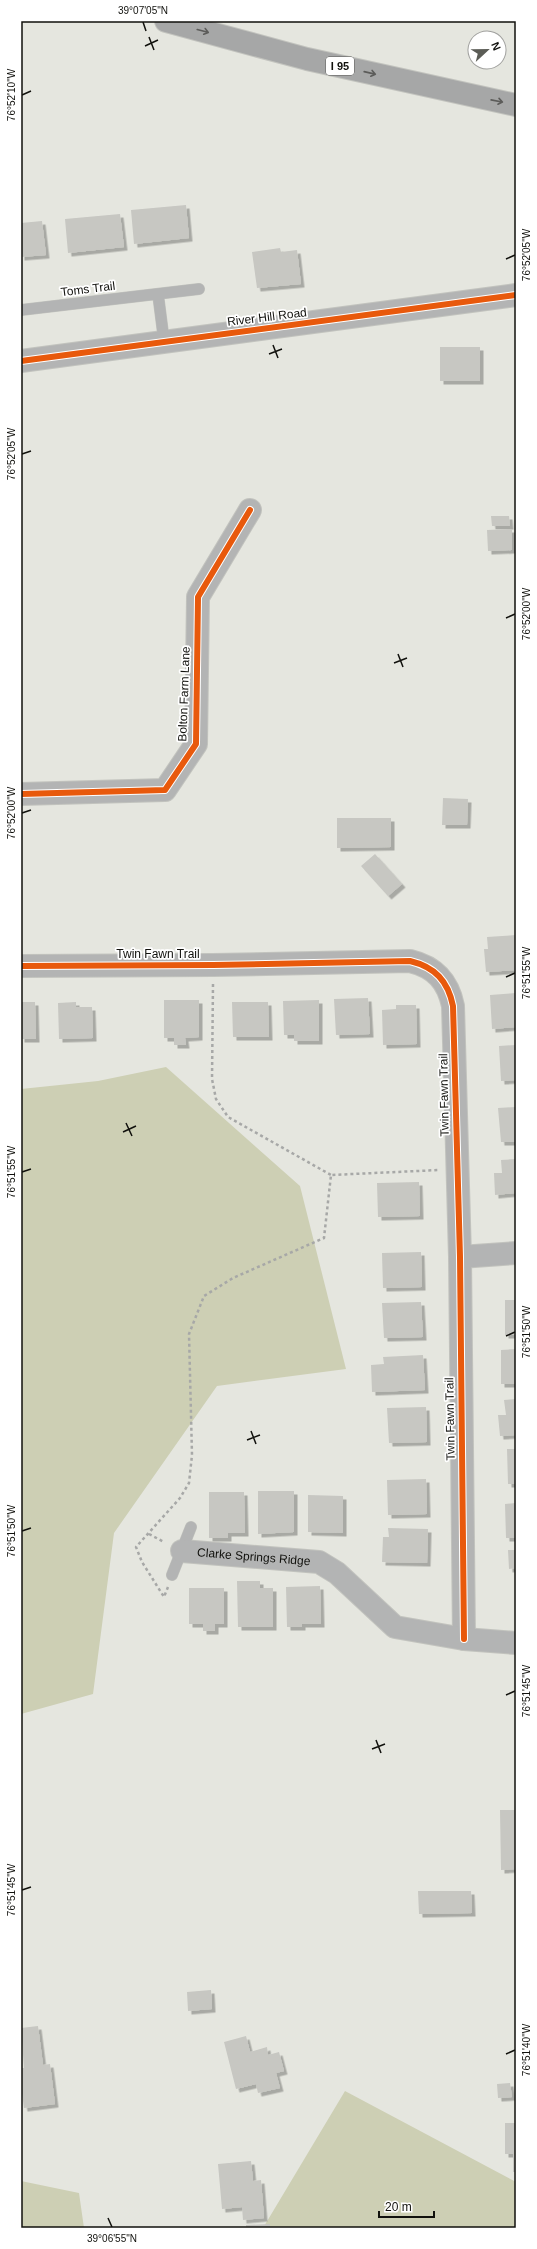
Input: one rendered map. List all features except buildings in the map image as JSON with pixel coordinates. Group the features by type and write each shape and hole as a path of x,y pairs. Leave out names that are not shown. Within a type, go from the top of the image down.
{"highway":[{"name":"I 95","path":"166,21 307,59 516,105"}],"street":[{"name":"River Hill Road","path":"21,361 164,340 516,295"},
{"name":"Bolton Farm Lane","path":"21,794 165,790 196,744 198,597 250,510"},
{"name":"Twin Fawn Trail","path":"21,966 213,965 410,961 424,964 435,971 450,992 453,1006 460,1257 464,1639"},
{"path":"460,1257 516,1253"},
{"name":"Clarke Springs Ridge","path":"182,1551 319,1562 338,1573 395,1627 464,1639 516,1643"}],"lane":[{"name":"Toms Trail","path":"21,310 199,289"},
{"path":"158,294 164,340"},
{"path":"172,1575 191,1528"}],"path":[{"path":"213,965 212,1079 216,1099 228,1117 331,1175 457,1169"},
{"path":"172,1575 164,1597 142,1562 136,1547 180,1498 189,1482 192,1455 189,1334 204,1296 233,1278 324,1238 331,1175"}],"green space":[{"path":"166,1067 300,1186 346,1369 217,1386 114,1533 93,1694 21,1714 21,1089 98,1081"},
{"path":"345,2091 516,2182 516,2228 263,2228"},
{"path":"21,2181 79,2193 84,2228 21,2228"}],"cycle path":[{"path":"21,361 516,295"},
{"path":"21,794 165,790 196,744 198,597 250,510"},
{"path":"21,966 213,965 410,961 427,967 444,982 448,989 453,1006 460,1257 464,1639"}]}
